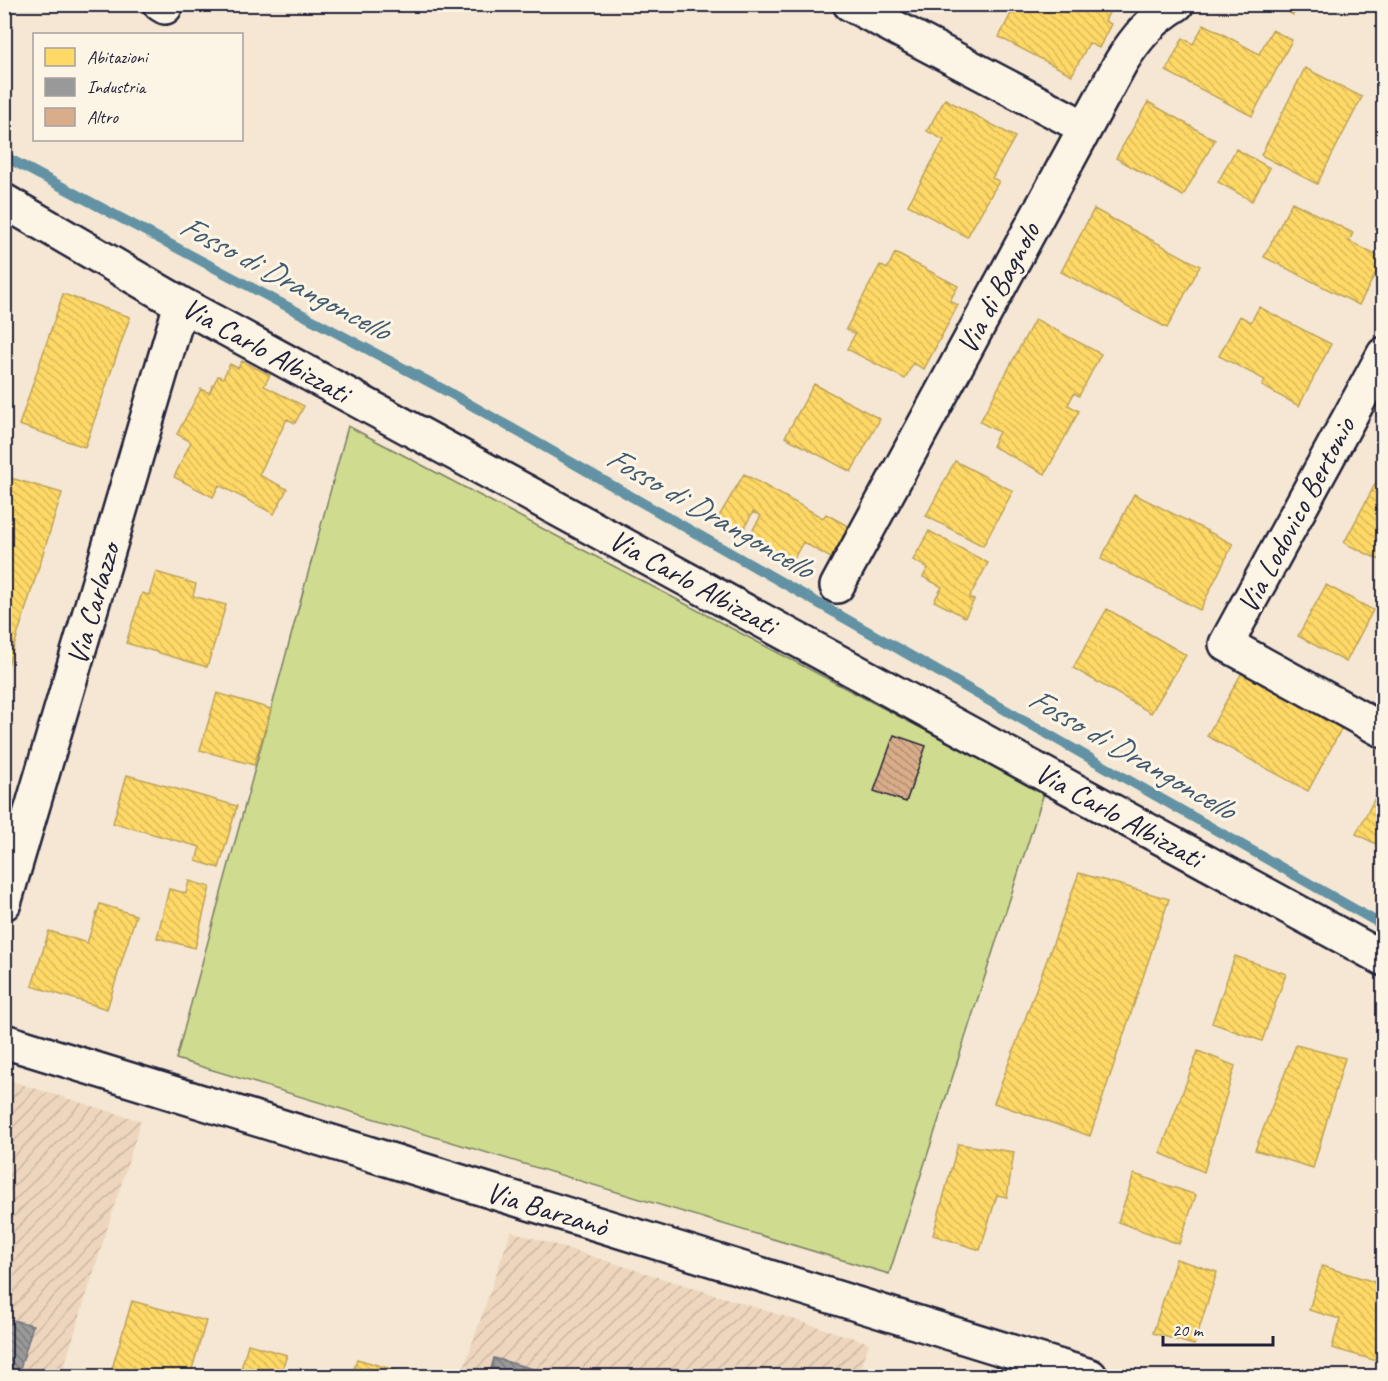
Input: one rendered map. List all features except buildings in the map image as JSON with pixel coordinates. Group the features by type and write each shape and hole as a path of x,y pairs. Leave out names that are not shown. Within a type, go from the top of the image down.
{"street":[{"path":"850,4 1084,127"},
{"name":"Via di Bagnolo","path":"837,586 1084,127 1136,39 1157,16 1177,4"},
{"name":"Via Carlo Albizzati","path":"4,201 181,304 1383,959"},
{"name":"Via Carlazzo","path":"4,903 181,304"},
{"name":"Via Lodovico Bertonio","path":"1383,354 1226,644 1383,731"},
{"name":"Via Barzanò","path":"4,1041 1090,1377"}],"shaded area":[{"path":"4,1079 141,1121 61,1376 5,1376"},
{"path":"511,1231 869,1343 859,1376 461,1376"}],"green space":[{"path":"348,426 1044,793 889,1274 176,1059"}],"waterway":[{"name":"Fosso di Drangoncello","path":"4,156 450,393 1384,926"}]}
